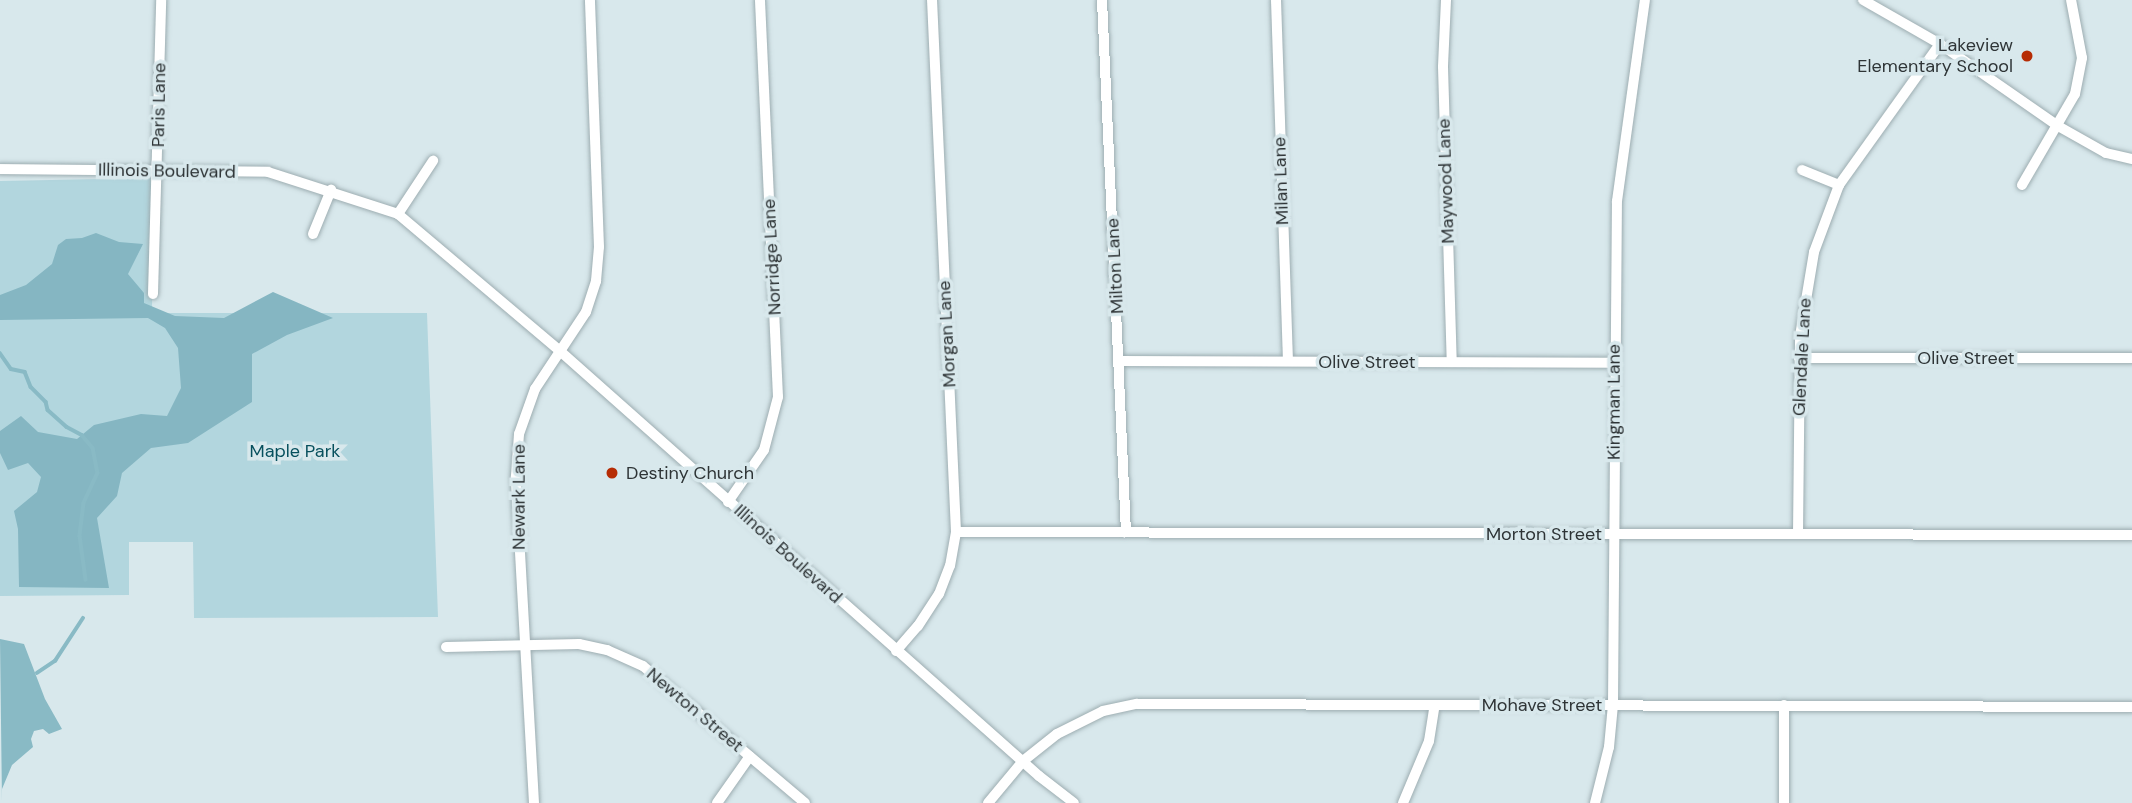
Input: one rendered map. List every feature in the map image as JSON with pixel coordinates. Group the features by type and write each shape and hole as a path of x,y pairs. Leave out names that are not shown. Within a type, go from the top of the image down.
{"street":[{"name":"Paris Lane","path":"153,294 160,0"},
{"name":"Newark Lane","path":"534,803 516,476 519,434 535,389 586,312 597,270 599,247 590,0"},
{"name":"Norridge Lane","path":"728,502 748,477 764,450 778,397 760,0"},
{"name":"Morgan Lane","path":"896,651 918,626 939,594 950,566 956,531 932,0"},
{"name":"Milton Lane","path":"1102,0 1126,531"},
{"name":"Milan Lane","path":"1276,0 1288,361"},
{"name":"Maywood Lane","path":"1446,0 1443,67 1452,362"},
{"name":"Kingman Lane","path":"1595,803 1609,747 1613,705 1617,201 1645,0"},
{"path":"1863,0 1940,44 2058,126 2106,153 2132,159"},
{"path":"2022,185 2076,94 2082,58 2071,0"},
{"name":"Glendale Lane","path":"1798,534 1799,358 1801,317 1809,274 1839,185 1940,44"},
{"path":"398,214 433,160"},
{"name":"Illinois Boulevard","path":"0,169 268,172 331,190 398,214 560,351 896,651 1074,803"},
{"path":"1802,170 1839,185"},
{"path":"313,234 331,190"},
{"name":"Olive Street","path":"1799,358 2132,358"},
{"name":"Olive Street","path":"1119,361 1614,363"},
{"name":"Morton Street","path":"956,531 2132,536"},
{"name":"Newton Street","path":"446,647 579,644 607,650 643,666 805,803"},
{"name":"Mohave Street","path":"988,803 1023,761 1070,726 1103,711 1137,704 2132,707"},
{"path":"1403,803 1429,741 1435,705"},
{"path":"1784,705 1784,803"},
{"path":"718,803 750,756"}],"green space":[{"name":"Maple Park","path":"153,178 152,313 427,313 438,617 194,618 193,542 129,542 129,595 0,596 0,181"}],"shaded area":[{"path":"96,233 119,242 143,244 128,274 144,293 144,303 175,316 224,318 273,292 333,318 287,335 252,354 252,402 188,443 151,448 122,473 117,496 97,518 109,588 19,587 18,529 14,511 37,492 41,477 28,463 8,470 0,453 0,431 21,416 38,432 77,439 94,425 141,414 167,416 181,388 178,348 165,328 148,318 0,320 0,295 26,285 52,264 58,245 66,239 82,238"},
{"path":"0,639 24,644 45,699 62,729 49,734 43,729 34,731 31,739 33,747 12,765 2,789 2,803"}],"waterway":[{"path":"0,353 11,369 25,372 31,387 46,402 48,410 67,427 82,435 93,448 98,473 84,503 80,536 86,580"},
{"path":"37,673 55,661 83,618"}],"place":[{"name":"Lakeview Elementary School","path":"2027,56"},
{"name":"Destiny Church","path":"612,473"}]}
